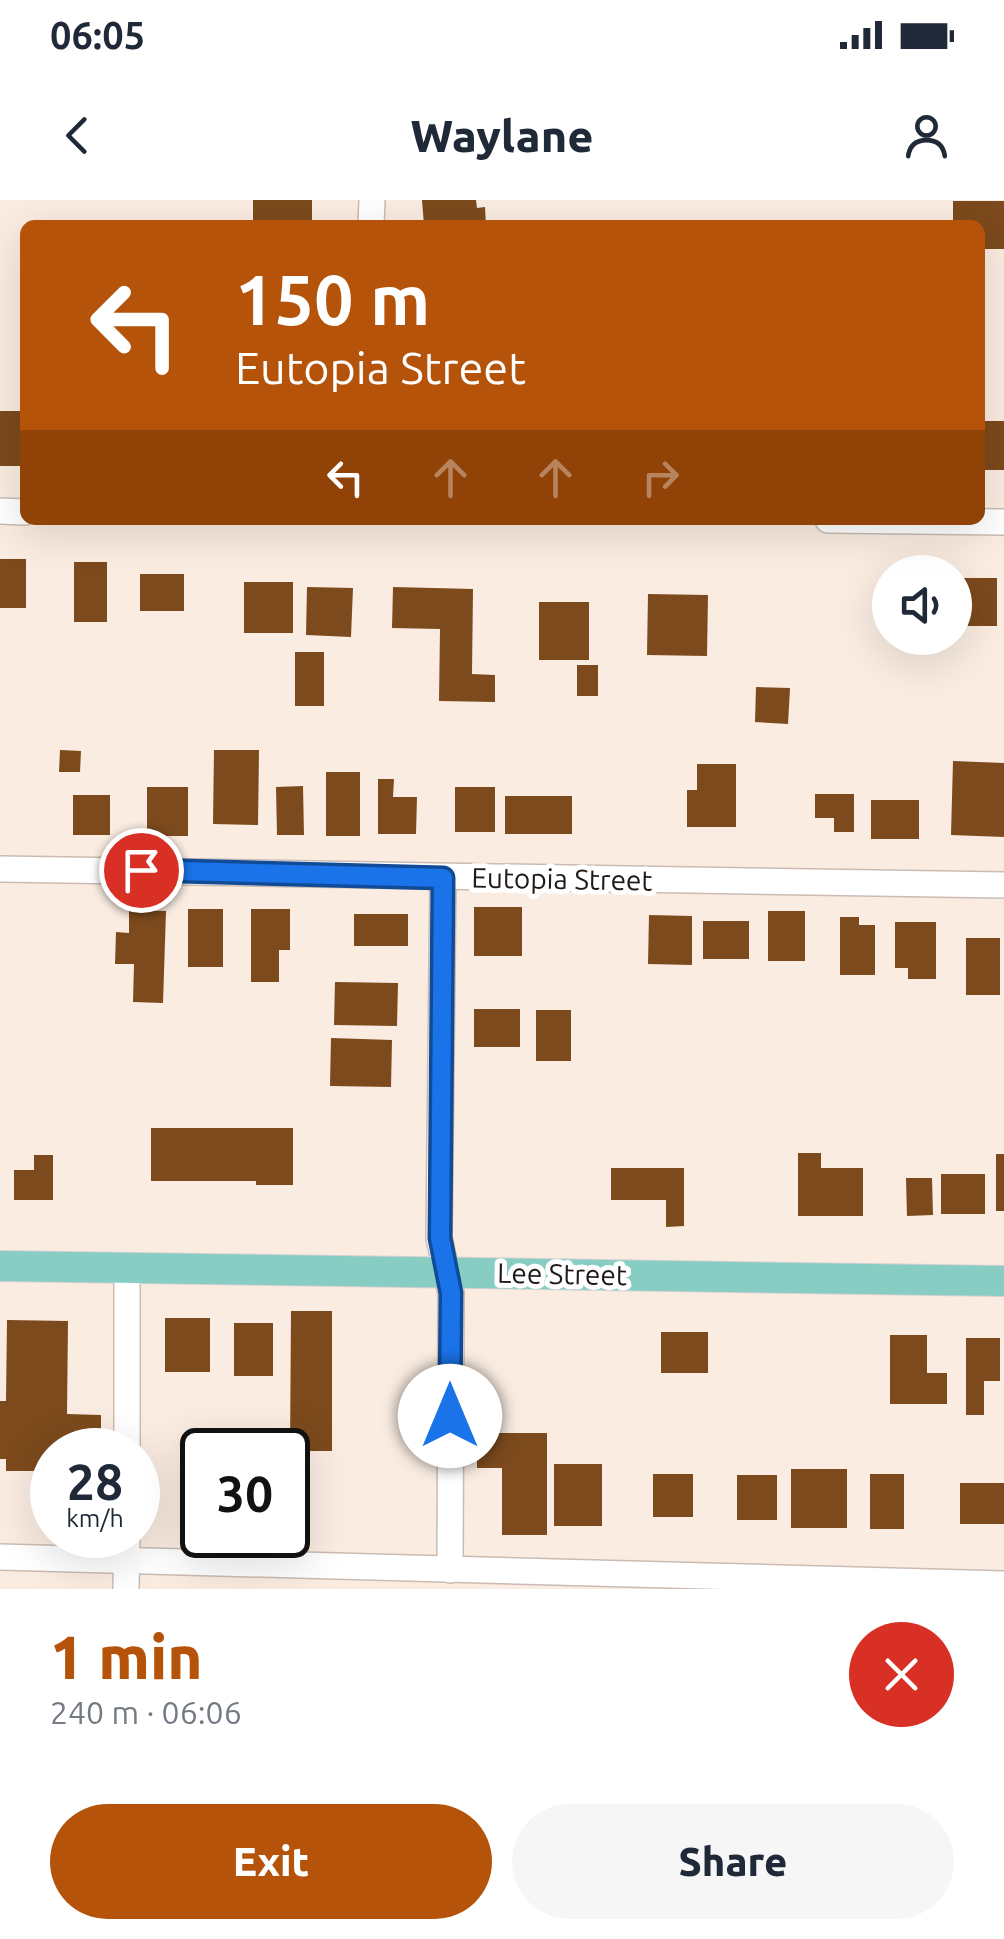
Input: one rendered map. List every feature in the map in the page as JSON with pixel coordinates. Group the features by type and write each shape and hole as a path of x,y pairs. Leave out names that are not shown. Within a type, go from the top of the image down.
{"main road":[{"name":"Lee Street","path":"0,1266 1004,1280"}],"street":[{"name":"Eutopia Street","path":"0,869 1004,884"},
{"path":"443,878 440,1238 451,1293 450,1570"},
{"path":"127,1269 127,1428"},
{"path":"160,1549 450,1570 1004,1584"},
{"path":"0,1557 30,1555"},
{"path":"126,1558 126,1589"}],"building":[{"path":"253,200 312,200 312,220 253,220"},
{"path":"422,200 476,200 477,208 485,207 486,220 424,220"},
{"path":"953,201 1004,201 1004,249 985,249 985,220 953,220"},
{"path":"0,411 20,411 20,466 0,466"},
{"path":"985,421 1004,421 1004,470 985,470"},
{"path":"0,559 26,559 26,608 0,608"},
{"path":"74,562 107,562 107,622 74,622"},
{"path":"140,574 184,574 184,611 140,611"},
{"path":"972,578 997,578 997,626 972,626"},
{"path":"244,582 293,582 293,633 244,633"},
{"path":"307,587 353,588 351,637 306,635"},
{"path":"393,587 473,589 472,674 495,675 495,702 439,701 440,629 392,628"},
{"path":"648,594 708,595 707,656 647,655"},
{"path":"539,602 589,602 589,660 539,660"},
{"path":"295,652 324,652 324,706 295,706"},
{"path":"577,665 598,665 598,696 577,696"},
{"path":"756,687 790,688 788,724 755,722"},
{"path":"60,750 81,751 80,772 59,772"},
{"path":"214,750 259,750 258,825 213,824"},
{"path":"953,761 1004,763 1004,837 951,835"},
{"path":"697,764 736,764 736,827 687,827 687,790 697,790"},
{"path":"326,772 360,772 360,836 326,836"},
{"path":"378,779 394,779 393,797 417,797 416,834 378,834"},
{"path":"303,786 304,835 277,835 276,787"},
{"path":"147,787 188,787 188,836 147,836"},
{"path":"455,787 495,787 495,832 455,832"},
{"path":"815,794 854,794 854,832 834,832 834,818 815,818"},
{"path":"73,795 110,795 110,835 73,835"},
{"path":"505,796 572,796 572,834 505,834"},
{"path":"871,800 919,800 919,839 871,839"},
{"path":"474,907 522,907 522,956 474,956"},
{"path":"188,909 223,909 223,967 188,967"},
{"path":"251,909 290,909 290,950 279,950 279,982 251,982"},
{"path":"129,910 166,911 163,1003 133,1002 134,964 115,964 116,932 129,933"},
{"path":"768,911 805,911 805,961 768,961"},
{"path":"354,914 408,914 408,946 354,946"},
{"path":"649,915 692,916 692,965 648,964"},
{"path":"840,917 859,917 859,925 875,925 875,975 840,975"},
{"path":"703,921 749,921 749,959 703,959"},
{"path":"895,922 936,922 936,979 908,979 908,968 895,968"},
{"path":"966,938 1000,938 1000,995 966,995"},
{"path":"335,982 398,983 397,1026 334,1025"},
{"path":"474,1009 520,1009 520,1047 474,1047"},
{"path":"536,1010 571,1010 571,1061 536,1061"},
{"path":"331,1038 392,1040 391,1087 330,1086"},
{"path":"151,1128 293,1128 293,1185 151,1181"},
{"path":"798,1153 821,1153 821,1168 863,1168 863,1216 798,1216"},
{"path":"996,1154 1004,1154 1004,1211 996,1211"},
{"path":"34,1155 53,1155 53,1200 14,1200 14,1170 34,1170"},
{"path":"611,1168 684,1168 684,1226 666,1227 666,1200 611,1200"},
{"path":"941,1174 985,1174 985,1214 941,1214"},
{"path":"906,1178 932,1178 933,1215 907,1216"},
{"path":"291,1311 332,1311 332,1451 310,1451 310,1428 290,1428"},
{"path":"165,1318 210,1318 210,1372 165,1372"},
{"path":"7,1320 68,1321 67,1414 101,1415 101,1428 30,1428 30,1471 6,1471 6,1459 0,1459 0,1401 6,1401"},
{"path":"234,1323 273,1323 273,1376 234,1376"},
{"path":"661,1332 708,1332 708,1373 661,1373"},
{"path":"890,1335 927,1335 927,1373 947,1373 947,1404 890,1404"},
{"path":"966,1338 1000,1338 1000,1381 984,1381 984,1415 966,1415"},
{"path":"477,1433 547,1433 547,1535 502,1535 502,1468 477,1468"},
{"path":"554,1464 602,1464 602,1526 554,1526"},
{"path":"791,1469 847,1469 847,1528 791,1528"},
{"path":"653,1474 693,1474 693,1517 653,1517"},
{"path":"870,1474 904,1474 904,1529 870,1529"},
{"path":"737,1475 777,1475 777,1520 737,1520"},
{"path":"960,1483 1004,1483 1004,1524 960,1524"}],"route":[{"path":"141,870 443,878 440,1238 451,1293 450,1416"}]}
